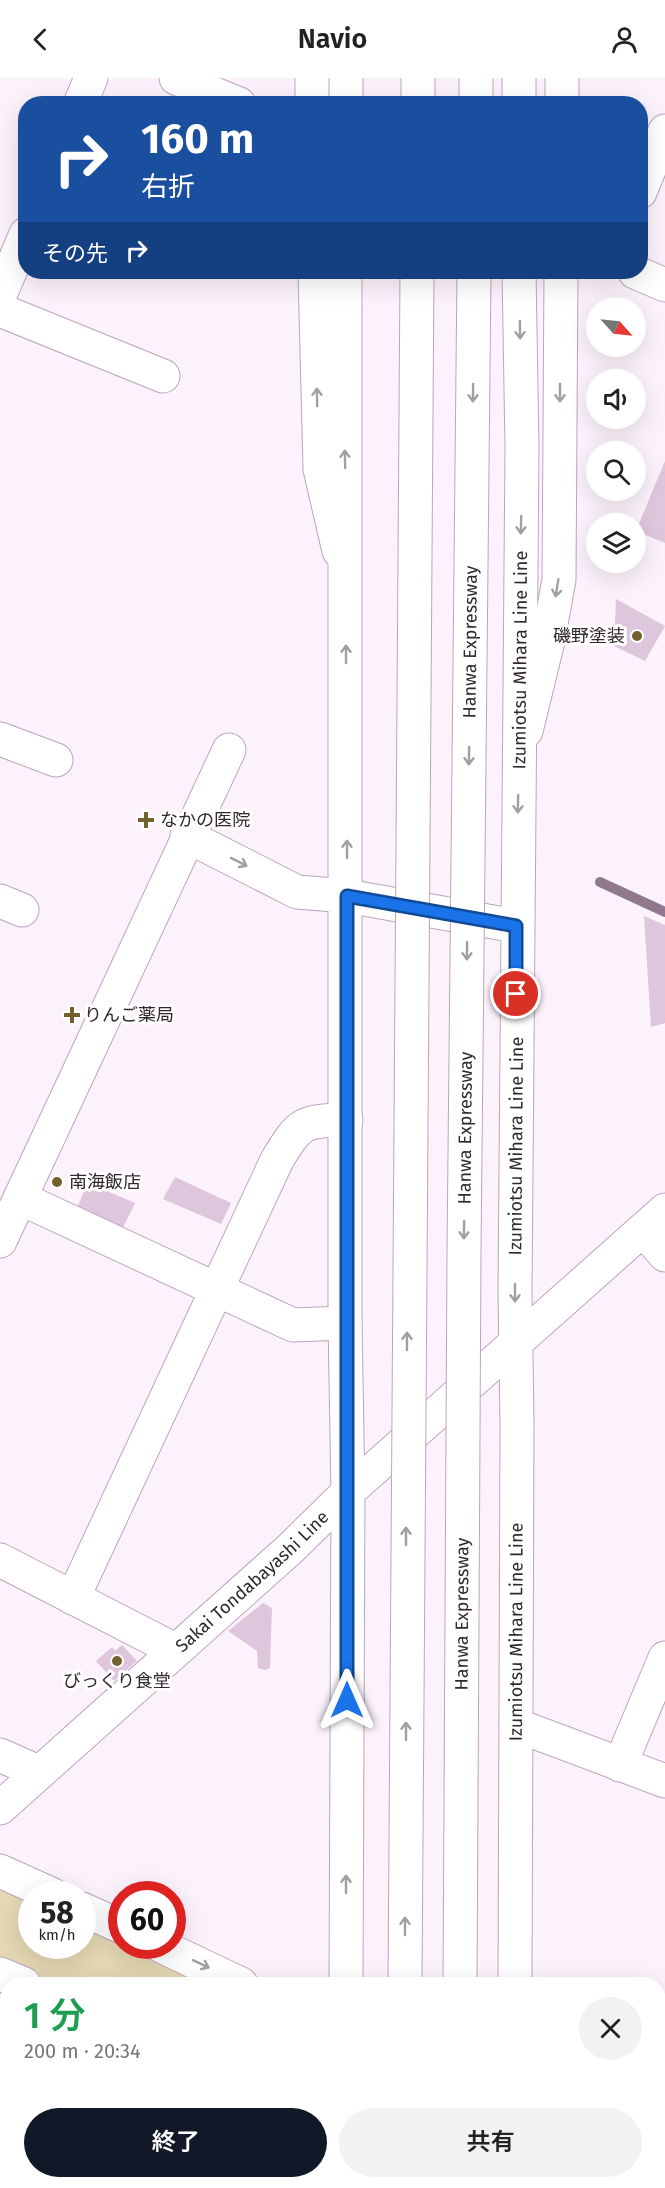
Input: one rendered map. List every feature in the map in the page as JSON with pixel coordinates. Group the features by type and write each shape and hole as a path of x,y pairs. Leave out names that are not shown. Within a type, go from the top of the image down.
{"main road":[{"path":"83,96 91,78"},
{"path":"176,78 220,96"},
{"path":"312,78 312,96"},
{"path":"346,78 346,96"},
{"path":"418,78 418,96"},
{"path":"476,78 476,96"},
{"path":"519,78 519,96"},
{"path":"562,78 562,96"},
{"path":"648,172 665,131"},
{"path":"0,295 18,253"},
{"path":"648,278 665,285"},
{"path":"315,279 320,469 346,579"},
{"path":"345,279 347,896 345,1323 348,1492 346,1977"},
{"path":"405,1977 417,279"},
{"name":"Hanwa Expressway","path":"460,1977 464,1240 474,279"},
{"name":"Izumiotsu Mihara Line Line","path":"515,1977 516,926 522,447 519,279"},
{"path":"518,761 547,645 559,580 561,279"},
{"path":"0,310 163,376"},
{"path":"0,738 56,760"},
{"path":"0,1241 229,750"},
{"path":"187,836 297,892 347,896 516,926"},
{"path":"73,1598 216,1288 293,1134 309,1121 346,1120"},
{"path":"20,1198 293,1325 345,1323"},
{"path":"654,1220 665,1255"},
{"name":"Sakai Tondabayashi Line","path":"0,1808 291,1548 348,1492 515,1346 654,1220"},
{"path":"0,1560 175,1650"},
{"path":"620,1765 665,1658"},
{"path":"516,1725 665,1781"},
{"path":"0,1755 38,1772"},
{"path":"0,1871 22,1881"},
{"path":"186,1958 226,1977"}],"shaded area":[{"path":"6,1890 18,1896 18,1959 96,1959 96,1931 108,1937 108,1959 157,1959 197,1977 41,1977 0,1959 0,1891"}],"building":[{"path":"665,461 665,543 646,535 646,513 643,513"},
{"name":"磯野塗装","path":"616,599 665,626 645,661 614,646"},
{"path":"644,916 665,925 665,1023 651,1027"},
{"path":"175,1177 231,1203 221,1224 163,1199"},
{"path":"88,1183 135,1203 122,1230 76,1210"},
{"path":"263,1603 272,1608 270,1668 265,1670 258,1668 257,1651 228,1631"},
{"path":"122,1645 137,1661 114,1681 96,1661 112,1647 115,1651"}],"waterway":[{"path":"600,882 665,912"}],"place":[{"name":"磯野塗装","path":"637,636"},
{"name":"なかの医院","path":"146,820"},
{"name":"りんご薬局","path":"72,1015"},
{"name":"南海飯店","path":"57,1182"},
{"name":"びっくり食堂","path":"117,1661"}],"route":[{"path":"347,1700 348,1492 345,1323 347,896 516,926 516,994"}]}
